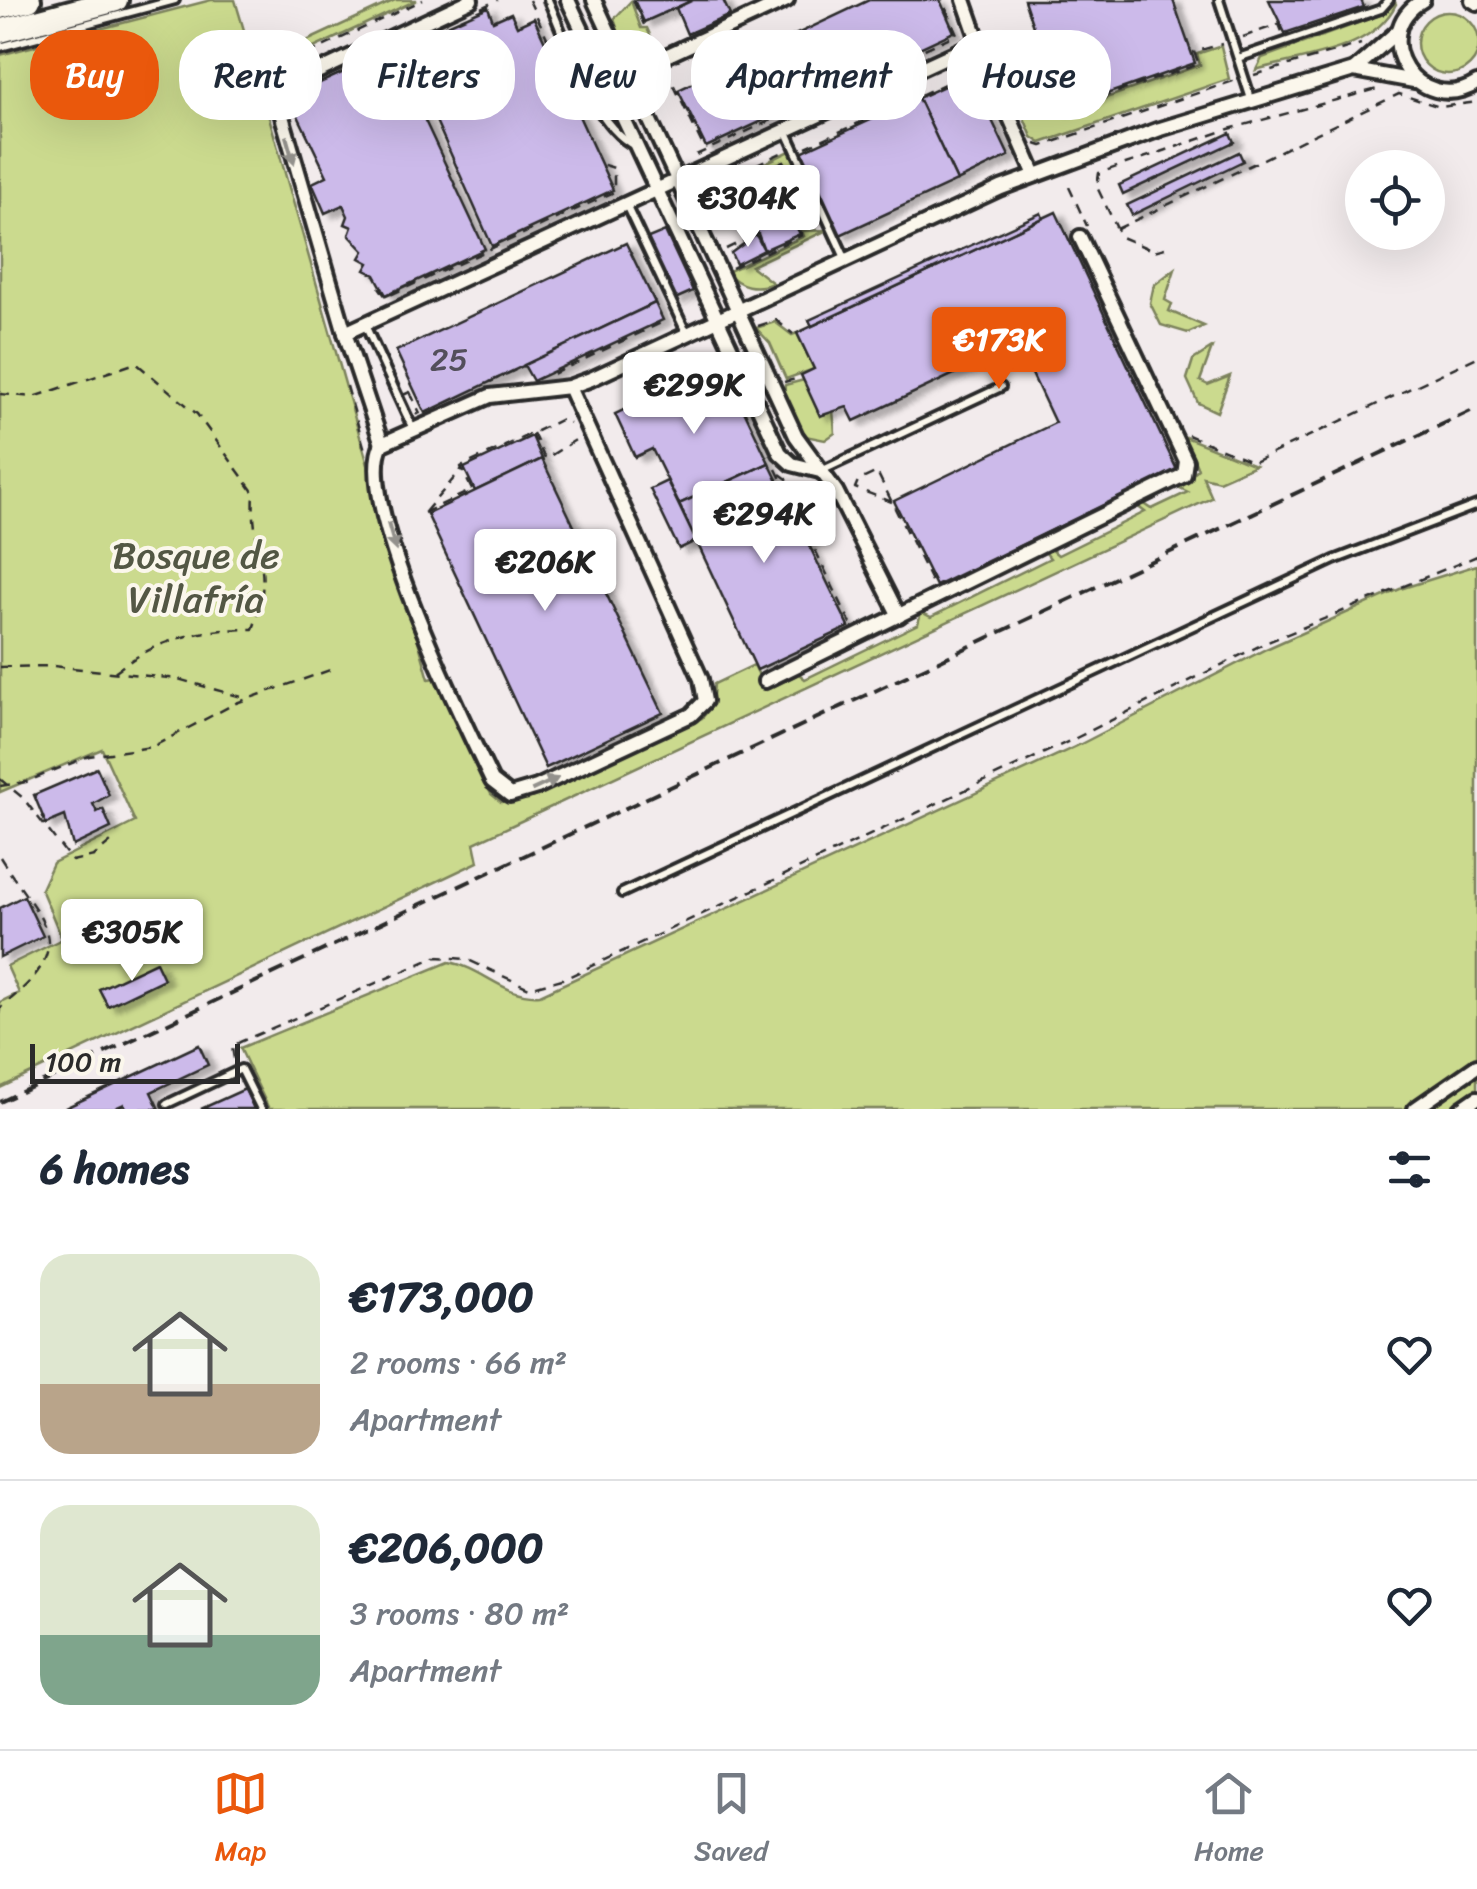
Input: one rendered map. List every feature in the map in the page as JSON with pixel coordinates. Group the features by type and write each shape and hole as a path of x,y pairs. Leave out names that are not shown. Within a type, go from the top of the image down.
{"highway":[{"path":"0,7 28,0"},
{"path":"0,31 116,0"}],"street":[{"path":"471,0 280,92 285,133 382,444 375,476 417,619 492,782 506,794 527,792 691,715 705,701 702,679 578,415 569,387"},
{"path":"568,0 780,454 792,464 820,471"},
{"path":"594,0 608,30"},
{"path":"671,53 787,0"},
{"path":"964,0 974,30"},
{"path":"382,444 412,427 490,396 569,387 1034,175 1252,100 1354,70 1399,30 1418,1"},
{"path":"1399,30 1399,58 1411,86"},
{"path":"345,334 947,56"},
{"path":"1354,70 1446,93 1477,83"},
{"path":"651,120 796,436 836,491 899,616"},
{"path":"1011,120 1034,175"},
{"path":"766,681 1186,472 1186,461 1087,238"},
{"path":"1415,1109 1477,1066"},
{"path":"1461,1109 1477,1098"}],"lane":[{"path":"0,47 176,0"},
{"path":"548,0 562,30"},
{"path":"1219,0 1252,100"},
{"path":"1238,58 1381,9 1389,0"},
{"path":"606,120 620,138 639,148"},
{"path":"786,130 846,260"},
{"path":"625,204 687,334"},
{"path":"364,325 412,427"},
{"path":"820,471 1001,387"},
{"path":"622,893 1362,547 1477,505"},
{"path":"168,1104 241,1069 261,1109"}],"path":[{"path":"322,47 423,0"},
{"path":"529,0 543,30"},
{"path":"632,0 644,25"},
{"path":"696,155 957,34 942,0"},
{"path":"1042,146 1244,78 1368,42"},
{"path":"1111,94 1198,64 1194,52 1222,44 1226,54"},
{"path":"1232,72 1232,82"},
{"path":"671,80 705,150"},
{"path":"719,252 745,240 718,182 947,83"},
{"path":"1396,88 1411,86"},
{"path":"1164,248 1154,251 1136,246 1116,230 1097,187 1099,174 1229,129 1383,88"},
{"path":"1116,230 1398,94"},
{"path":"379,287 386,297 614,192 614,168 601,164"},
{"path":"1069,187 1087,238"},
{"path":"728,270 802,235 790,212 818,200"},
{"path":"756,326 776,320 794,334"},
{"path":"545,378 663,322"},
{"path":"1185,434 1254,462 1477,357"},
{"path":"0,394 34,398 136,364 197,414 254,493 252,529 265,564 265,596 253,629 184,632 144,650 113,673"},
{"path":"488,386 524,366"},
{"path":"773,384 802,378"},
{"path":"346,383 367,457"},
{"path":"462,468 472,490 424,513 462,468 533,433 566,419 578,440 545,459 533,433"},
{"path":"773,463 854,629"},
{"path":"892,502 855,488 878,472 935,589"},
{"path":"778,474 822,504"},
{"path":"810,540 825,496"},
{"path":"241,1069 232,1046 436,957 466,959 530,988 566,978 1076,738 1263,644 1477,556"},
{"path":"0,667 53,666 201,683 248,700"},
{"path":"0,786 26,782 89,756 152,747 248,700 330,670"},
{"path":"0,779 72,860 94,856 111,842"},
{"path":"0,858 38,907 49,934 47,953 30,984 0,1008"}],"green space":[{"name":"Bosque de Villafría","path":"211,0 235,0 244,30 179,30 179,120 270,120 429,679 435,678 491,794 501,802 529,799 702,718 712,706 714,684 754,665 766,690 799,674 805,679 918,624 921,612 931,617 1050,558 1045,552 1051,549 1058,555 1145,512 1137,506 1143,503 1152,509 1188,492 1178,487 1198,469 1183,436 1255,465 1219,481 1203,477 1212,498 474,843 478,862 0,1088 0,1002 19,993 7,966 62,939 41,889 53,863 135,822 102,749 0,792 0,55 30,47 30,120 159,120 159,30 96,30"},
{"name":"Bosque de Villafría","path":"395,0 417,0 352,30 342,30 342,35 322,44 322,34"},
{"path":"1394,0 1396,4 1385,20 1354,42 1256,70 1262,58 1383,14"},
{"path":"631,1 641,28 648,30 618,30 614,19"},
{"path":"1436,15 1460,15 1476,31 1476,55 1460,71 1436,71 1420,55 1420,31"},
{"path":"1221,46 1229,79 1111,119 1111,96 1200,65 1197,54"},
{"path":"1025,120 1109,120 1041,143 1032,137"},
{"path":"790,151 808,190 804,199 800,201 793,186 797,183 784,161 748,177 742,197 701,216 698,196 706,179 728,169 738,176"},
{"path":"827,230 751,266 773,283 748,286 727,272 804,236 802,231"},
{"path":"1175,269 1165,300 1172,304 1169,311 1204,326 1188,333 1161,325 1150,303 1154,285"},
{"path":"775,322 792,335 797,333 814,369 786,379 770,343 756,328"},
{"path":"1212,348 1200,381 1208,385 1230,376 1217,412 1198,403 1187,379 1193,360"},
{"path":"804,380 820,416 833,410 835,433 825,440 805,436 784,396 785,385"},
{"path":"1477,565 1477,1109 269,1109 240,1048 449,962 516,992 540,995 1077,746 1266,649 1400,589"}],"building":[{"path":"634,0 693,0 644,22"},
{"path":"693,0 723,0 730,15 687,34 676,8"},
{"path":"869,0 940,0 953,30 927,45 927,30 805,30"},
{"path":"1024,0 1173,0 1195,63 1111,92 1111,30 1034,30"},
{"path":"1269,0 1361,0 1364,7 1285,33"},
{"path":"488,7 493,21 511,13 517,26 534,18 540,30 535,30 535,120 581,120 613,190 492,246 436,120 515,120 515,30 436,30"},
{"path":"342,73 342,120 425,120 485,249 386,295 375,275 365,270 369,263 360,258 364,251 349,235 352,227 345,224 348,216 343,205 325,213 312,183 327,176 300,120 322,120 322,82"},
{"path":"691,84 691,116 678,90"},
{"path":"947,85 947,120 992,120 1009,156 957,181 927,117 927,94"},
{"path":"927,117 957,181 840,235 801,152 870,120"},
{"path":"693,120 764,120 706,147"},
{"path":"1230,133 1234,142 1123,194 1119,185"},
{"path":"1239,152 1243,161 1132,215 1127,205"},
{"path":"784,161 797,184 793,186 801,205 788,211 800,234 764,250 748,207 736,212 748,177"},
{"path":"1056,212 1177,470 936,586 894,501 1055,423 1018,344 854,421 847,407 820,416 801,375 814,369 797,333"},
{"path":"1041,213 1043,218 812,326 809,320"},
{"path":"665,231 693,291 675,299 646,239"},
{"path":"756,235 764,250 736,264 731,253"},
{"path":"626,243 655,303 425,413 396,351"},
{"path":"655,303 663,320 533,381 524,365"},
{"path":"695,376 704,379 713,398 734,389 769,463 679,504 652,449 635,457 615,414"},
{"path":"532,436 542,459 475,491 464,468"},
{"path":"542,459 663,713 546,768 427,514"},
{"path":"769,463 849,627 757,670 679,504"},
{"path":"667,481 696,541 679,549 650,489"},
{"path":"97,768 109,795 93,804 97,812 103,809 111,828 73,846 65,816 46,824 34,795"},
{"path":"24,896 43,936 0,957 0,908"},
{"path":"156,962 164,979 108,1006 99,989"},
{"path":"199,1045 208,1065 151,1092 159,1109 127,1109 124,1104 113,1109 63,1109"},
{"path":"245,1089 254,1109 201,1109"}],"railway":[{"path":"0,1102 1477,408"}]}
